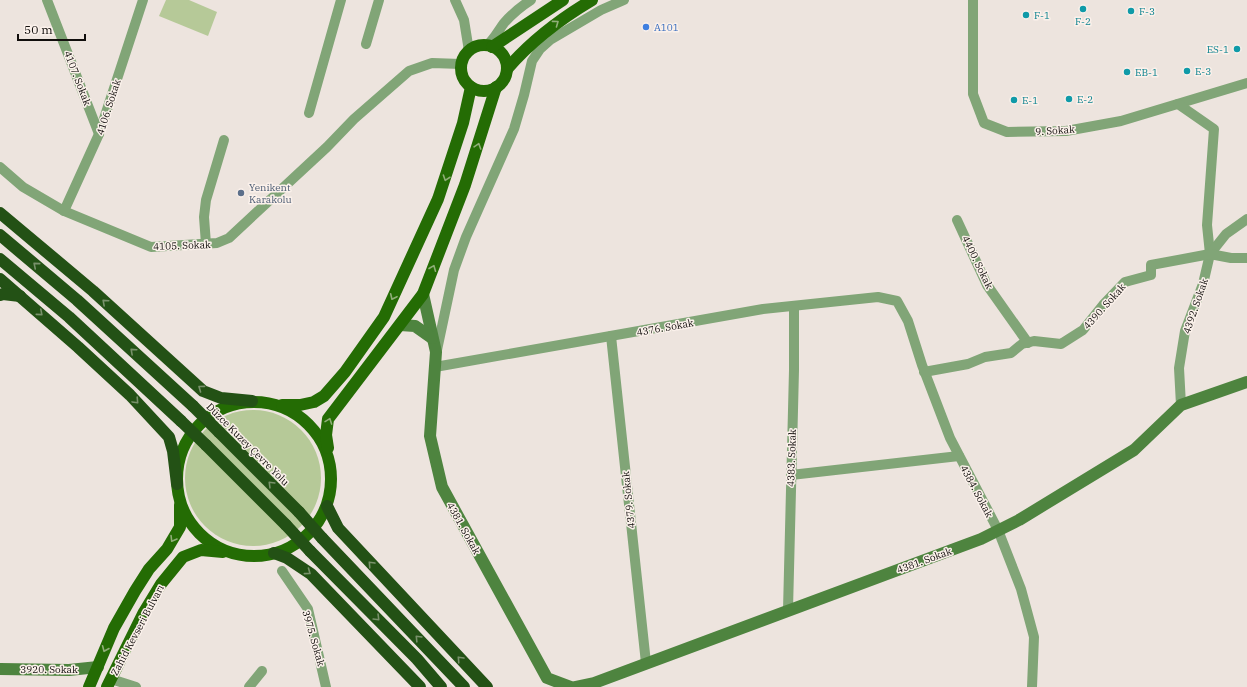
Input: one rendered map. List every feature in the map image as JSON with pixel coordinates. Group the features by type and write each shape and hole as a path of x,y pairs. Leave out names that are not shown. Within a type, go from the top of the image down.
{"highway":[{"path":"0,213 93,291 203,391 221,398 252,401"},
{"name":"Düzce Kuzey Çevre Yolu","path":"0,235 77,300 193,406 299,512 464,687"},
{"path":"0,259 69,317 181,420 412,654 441,687"},
{"path":"0,279 21,296 130,396 169,437 173,451 176,484"},
{"path":"0,296 3,294 21,296"},
{"path":"327,506 338,528 487,687"},
{"path":"274,553 287,558 311,574 420,687"}],"main road":[{"path":"563,0 489,46 480,46 469,51 462,64 464,79 471,87 482,91 496,87 502,82 507,69 517,57 552,26 592,0"},
{"path":"489,46 503,56 507,69"},
{"path":"232,554 209,542 191,524 180,502 176,484 178,466 183,448 193,431 208,417 225,407 252,401 278,405 300,405 314,402 324,396 345,372 384,317 438,199 464,123 471,87"},
{"path":"330,459 326,435 328,419 422,294 465,185 496,87"},
{"path":"278,405 302,417 320,437 330,459"},
{"name":"Zahid Kevseri Bulvarı","path":"109,683 144,612 161,584 183,557 201,550 258,557 283,551 302,541 317,525 327,506 332,482 330,459"},
{"name":"Zahid Kevseri Bulvarı","path":"89,687 114,628 135,591 149,569 167,548 180,527 180,502"}],"street":[{"name":"4107. Sokak","path":"47,0 100,134"},
{"name":"4106. Sokak","path":"64,211 100,134 143,0"},
{"path":"309,113 341,0"},
{"path":"366,44 379,0"},
{"path":"455,0 464,20 469,51"},
{"path":"489,46 517,4 530,0"},
{"path":"436,352 454,270 466,237 514,129 532,61 540,49 550,40 602,10 624,0"},
{"name":"9. Sokak","path":"973,0 973,94 984,123 1006,132 1066,131 1121,121 1247,83"},
{"name":"4105. Sokak","path":"0,167 23,187 64,211 151,247 217,243 229,238 327,147 354,118 408,71 432,63 462,64"},
{"path":"1178,104 1214,129 1207,225 1210,254"},
{"path":"206,244 204,217 206,200 224,140"},
{"path":"1210,254 1226,234 1247,219"},
{"name":"4400. Sokak","path":"957,220 987,285 1028,343"},
{"path":"1210,254 1231,258 1247,258"},
{"name":"4390. Sokak","path":"924,372 968,364 985,357 1011,353 1022,344 1034,341 1061,344 1083,330 1103,305 1125,282 1151,275 1151,265 1210,254"},
{"name":"4392. Sokak","path":"1181,405 1179,368 1185,331 1203,284 1210,254"},
{"name":"4381. Sokak","path":"422,294 436,352 430,436 442,487 547,678 571,687"},
{"name":"4376. Sokak","path":"435,368 763,309 878,297 897,301"},
{"name":"4384. Sokak","path":"897,301 908,321 924,372 950,438 998,530 1022,589 1034,637 1032,687"},
{"name":"4383. Sokak","path":"788,610 794,370 794,306"},
{"path":"400,325 415,326 432,338"},
{"name":"4379. Sokak","path":"611,336 646,663"},
{"name":"4381. Sokak","path":"575,687 594,683 981,538 1019,520 1134,450 1181,405 1247,382"},
{"path":"791,475 959,456"},
{"name":"3975. Sokak","path":"282,571 308,609 326,687"},
{"name":"3920. Sokak","path":"0,669 69,670 98,667"},
{"path":"249,687 262,671"},
{"path":"109,683 136,687"}],"green space":[{"path":"166,0 189,0 217,12 208,36 159,16"},
{"path":"246,410 260,410 279,415 301,430 316,452 320,465 320,491 316,504 301,526 279,541 260,546 246,546 227,541 205,526 190,504 185,485 185,471 190,452 205,430 227,415"}],"place":[{"name":"F-2","path":"1083,9"},
{"name":"F-3","path":"1131,11"},
{"name":"F-1","path":"1026,15"},
{"name":"A101","path":"646,27"},
{"name":"ES-1","path":"1237,49"},
{"name":"E-3","path":"1187,71"},
{"name":"EB-1","path":"1127,72"},
{"name":"E-2","path":"1069,99"},
{"name":"E-1","path":"1014,100"},
{"name":"Yenikent Karakolu","path":"241,193"}]}
